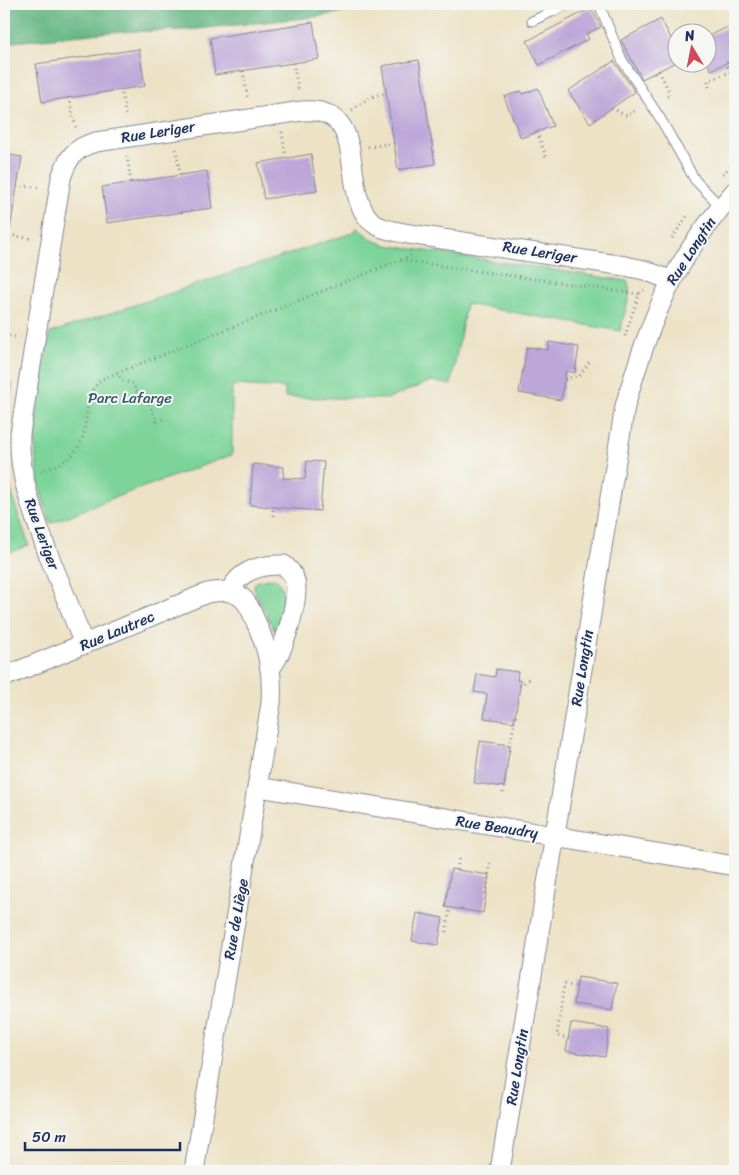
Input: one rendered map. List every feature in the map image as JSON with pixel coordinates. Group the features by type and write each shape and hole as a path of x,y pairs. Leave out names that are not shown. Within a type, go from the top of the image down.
{"street":[{"name":"Rue Leriger","path":"84,645 32,512 23,479 11,452 20,434 61,178 69,157 85,144 302,111 324,113 341,126 348,140 359,205 371,221 378,226 409,234 625,266 644,270 670,280"},
{"name":"Rue Longtin","path":"500,1171 624,406 645,341 670,280 707,224 735,190"},
{"name":"Rue de Liège","path":"194,1171 271,704 271,667 262,634 250,608 241,597 230,592 238,578 261,567 284,566 291,572 296,582 295,595 281,653 271,667"},
{"name":"Rue Lautrec","path":"4,677 207,594 219,591 230,592"},
{"name":"Rue Beaudry","path":"258,787 735,866"}],"lane":[{"path":"532,21 569,4"},
{"path":"599,4 622,60 651,103 695,180 721,207"}],"path":[{"path":"293,63 302,111"},
{"path":"709,87 708,82 730,72 726,63"},
{"path":"243,71 251,119"},
{"path":"612,108 627,116 671,95 658,71"},
{"path":"121,89 131,183"},
{"path":"341,126 359,103 386,93"},
{"path":"69,97 76,131 85,144"},
{"path":"280,114 286,159"},
{"path":"174,130 180,175"},
{"path":"537,132 547,159"},
{"path":"350,150 394,143"},
{"name":"Rue Leriger","path":"36,473 72,454 84,436 90,393 102,379 400,260 639,294"},
{"path":"565,379 580,375 591,359"},
{"path":"117,372 122,380 134,384 135,391 145,394 155,422 165,418"},
{"path":"273,507 273,516"},
{"path":"520,686 530,678"},
{"path":"509,751 516,714"},
{"path":"503,793 505,780"},
{"path":"457,870 459,857"},
{"path":"486,894 490,863"},
{"path":"446,932 450,908"},
{"path":"569,1038 557,1036 564,984 577,987"}],"green space":[{"path":"4,4 388,4 315,17 187,30 112,32 4,43"},
{"name":"Parc Lafarge","path":"357,228 373,240 386,245 628,281 630,293 620,331 466,304 451,385 431,381 387,399 285,397 285,388 232,385 232,455 51,523 42,498 35,451 38,406 50,333 352,233"},
{"path":"4,382 13,384 6,427 5,448 8,476 29,545 4,555"},
{"path":"274,578 279,583 283,595 277,630 274,630 254,588 254,584 258,581"}],"building":[{"path":"591,8 601,27 586,34 589,39 539,65 527,41"},
{"path":"661,19 666,29 666,67 642,79 621,40"},
{"path":"313,22 319,59 215,75 210,38"},
{"path":"735,24 735,59 716,68 716,33"},
{"path":"139,49 145,86 42,102 36,64"},
{"path":"419,60 435,164 398,170 382,66"},
{"path":"614,61 635,92 590,123 568,91"},
{"path":"538,88 553,126 521,138 504,97 521,91 523,94"},
{"path":"4,154 22,157 5,259 4,259"},
{"path":"311,154 317,191 264,199 258,163"},
{"path":"207,171 212,208 107,223 102,187"},
{"path":"549,342 579,347 575,373 566,371 561,400 519,393 527,347 548,350"},
{"path":"307,461 324,462 320,511 250,505 253,464 284,467 283,478 305,479"},
{"path":"496,669 518,672 517,680 521,681 514,722 484,718 487,694 474,692 477,674 495,677"},
{"path":"480,741 510,745 504,787 474,783"},
{"path":"451,869 489,875 483,913 445,907"},
{"path":"417,913 443,918 438,945 412,941"},
{"path":"578,977 617,983 612,1010 574,1004"},
{"path":"571,1023 609,1029 605,1057 566,1051"}]}
